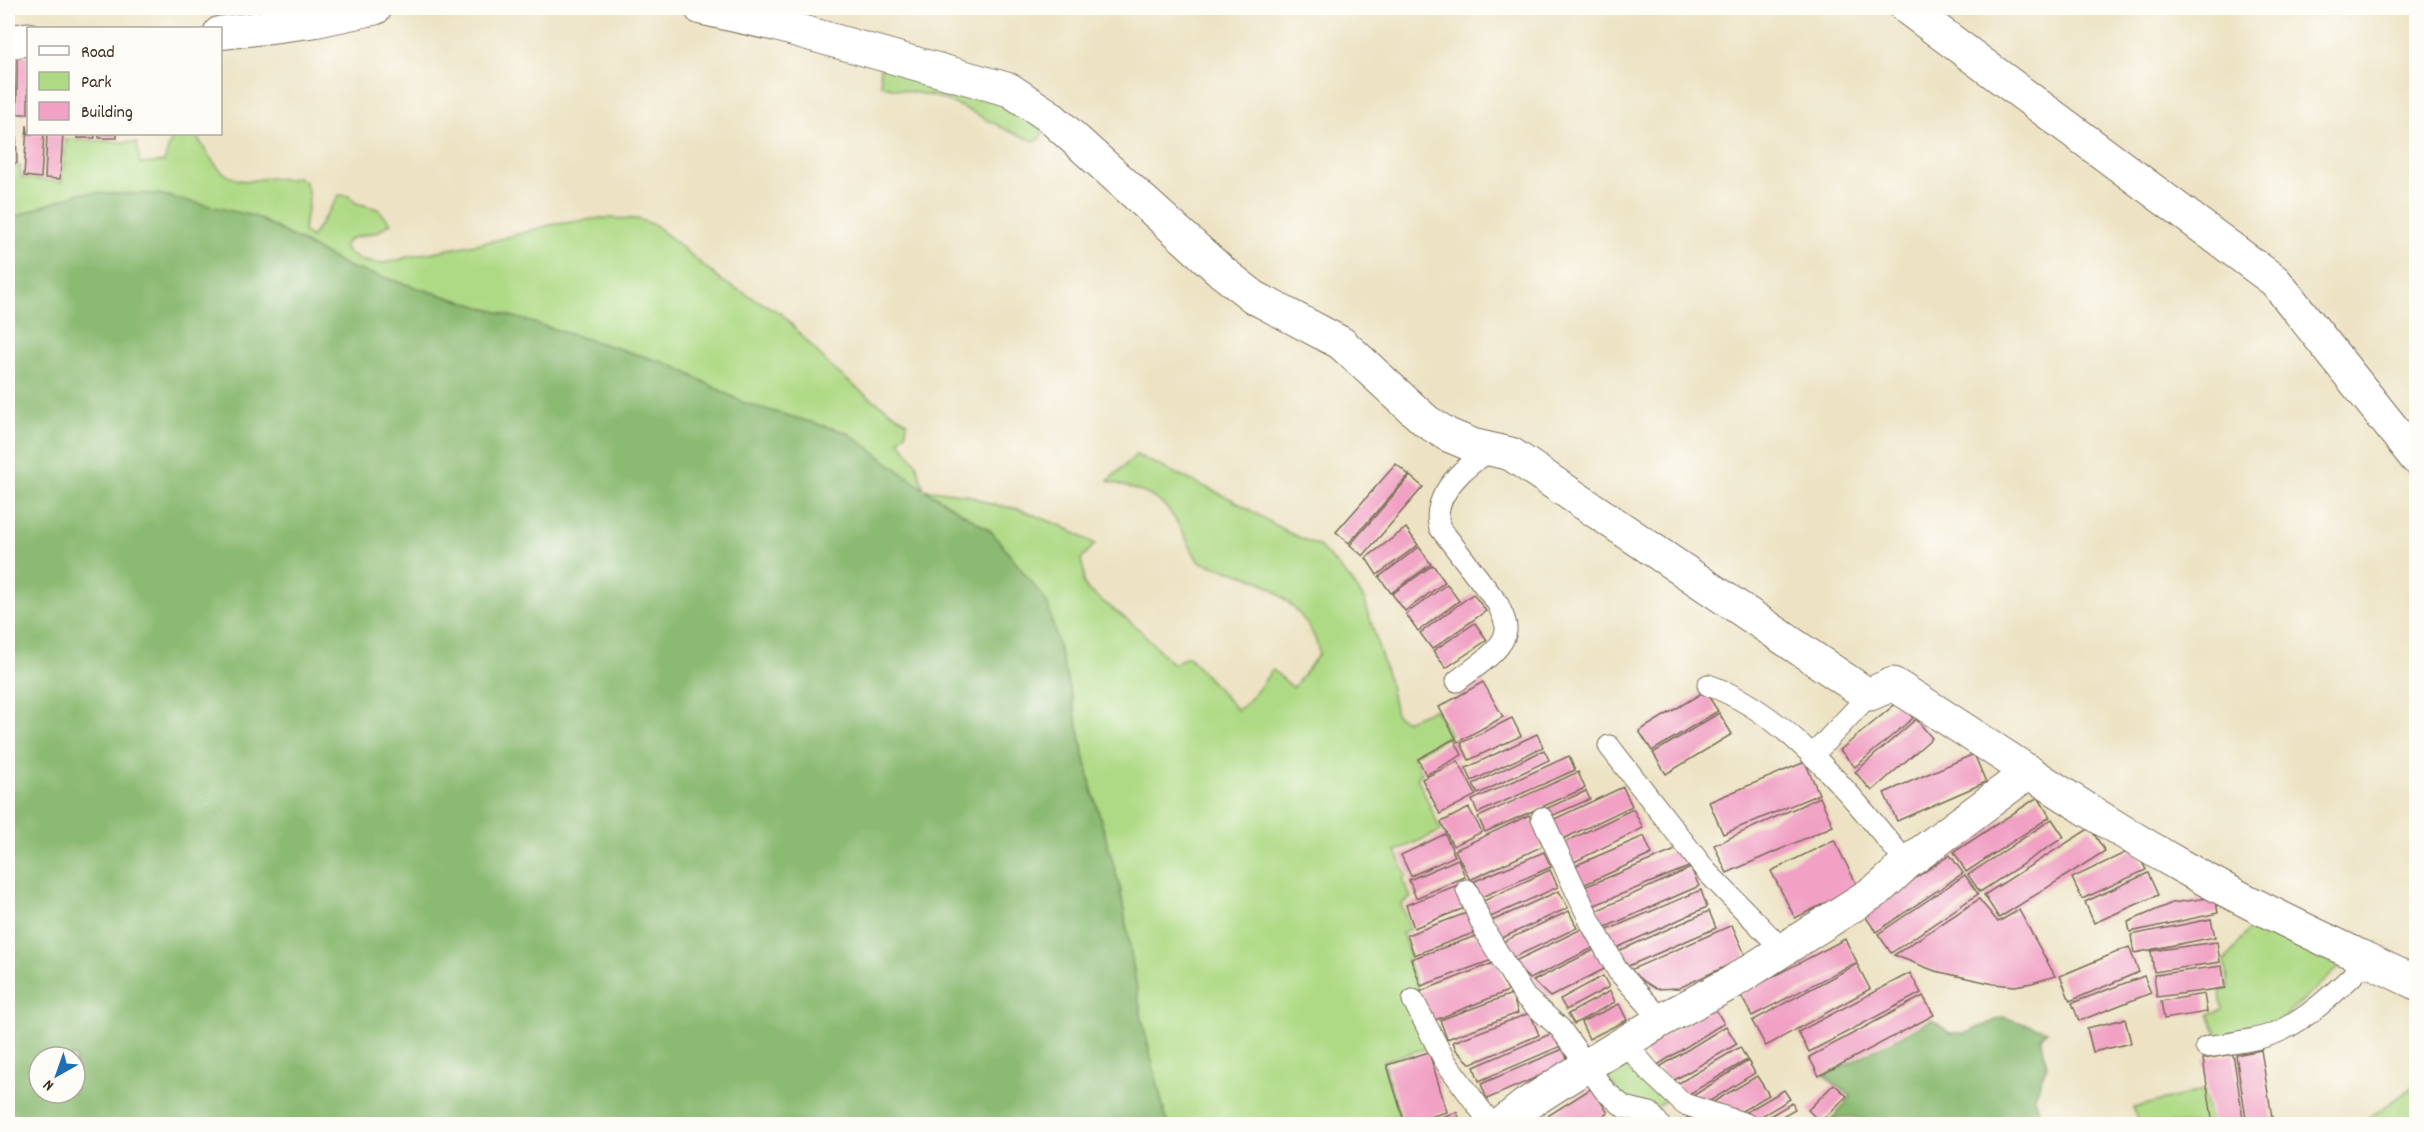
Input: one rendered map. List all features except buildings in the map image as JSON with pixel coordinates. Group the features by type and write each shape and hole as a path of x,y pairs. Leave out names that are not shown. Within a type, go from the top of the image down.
{"street":[{"path":"222,33 314,21 375,8"},
{"path":"701,8 778,25 1010,90 1049,116 1222,273 1271,307 1341,342 1426,421 1448,435 1472,445 1511,454 1739,610 1870,694 1893,684 2100,818 2180,866 2269,913 2416,983"},
{"path":"1907,8 2275,280 2416,458"},
{"path":"8,42 27,39"},
{"path":"1502,1125 1524,1106 1624,1042 1731,983 1782,948 1804,937 1880,888 1907,863 2029,772"}],"lane":[{"path":"1457,681 1493,650 1506,631 1498,604 1440,528 1437,508 1448,489 1472,464 1481,455 1495,450"},
{"path":"1708,685 1741,699 1812,756 1907,863"},
{"path":"1812,756 1870,694"},
{"path":"1609,746 1707,872 1782,948"},
{"path":"1542,818 1591,923 1618,970 1662,1020"},
{"path":"1467,890 1486,933 1525,997 1560,1028 1597,1083 1624,1107 1650,1113 1659,1125"},
{"path":"2206,1047 2266,1036 2281,1030 2334,992 2369,960"},
{"path":"1413,1000 1444,1061 1491,1125"},
{"path":"1624,1042 1650,1072 1684,1104 1746,1125"}],"green space":[{"path":"880,64 1006,101 1043,131 1040,139 1035,141 1023,137 945,100 881,85"},
{"path":"173,135 196,135 215,165 228,176 247,181 297,177 306,183 308,191 304,232 311,238 339,195 349,196 356,203 378,209 391,223 377,232 349,239 344,247 350,254 373,263 390,262 497,240 550,225 601,218 637,219 655,225 722,281 782,314 830,366 863,393 907,422 906,433 899,440 916,463 924,489 848,433 744,403 672,365 349,267 254,216 8,219 8,166 20,166 21,178 62,182 66,139 137,143 140,164 164,162"},
{"path":"79,193 158,194 254,216 349,267 672,365 744,403 848,433 924,489 991,531 1047,602 1091,786 1120,887 1142,1020 1167,1124 8,1124 8,219"},
{"path":"1136,455 1231,499 1289,533 1319,546 1351,580 1364,599 1390,685 1396,715 1406,721 1435,709 1450,735 1413,756 1422,774 1417,777 1441,831 1396,851 1407,877 1403,879 1411,898 1401,904 1410,929 1402,933 1410,956 1407,959 1418,988 1410,992 1431,1047 1383,1061 1402,1124 1167,1124 1142,1020 1120,887 1091,786 1072,698 991,531 924,489 967,495 990,504 1019,509 1062,526 1095,544 1081,559 1083,582 1088,590 1138,628 1173,664 1188,656 1237,710 1252,697 1273,670 1293,688 1319,654 1312,632 1289,603 1261,582 1198,561 1174,517 1158,500 1108,481"},
{"path":"2258,924 2343,964 2277,1024 2219,1039 2209,1015 2222,1010 2220,991 2229,988 2225,961 2250,928"},
{"path":"2003,1017 2047,1031 2041,1037 2047,1066 2034,1096 2044,1124 1877,1124 1849,1117 1831,1120 1851,1096 1824,1076 1932,1020 1950,1033 1966,1033"},
{"path":"1619,1053 1671,1095 1654,1110 1631,1106 1596,1067"},
{"path":"2416,1085 2416,1124 2360,1124"},
{"path":"2204,1090 2210,1124 2141,1124 2133,1108"}]}
